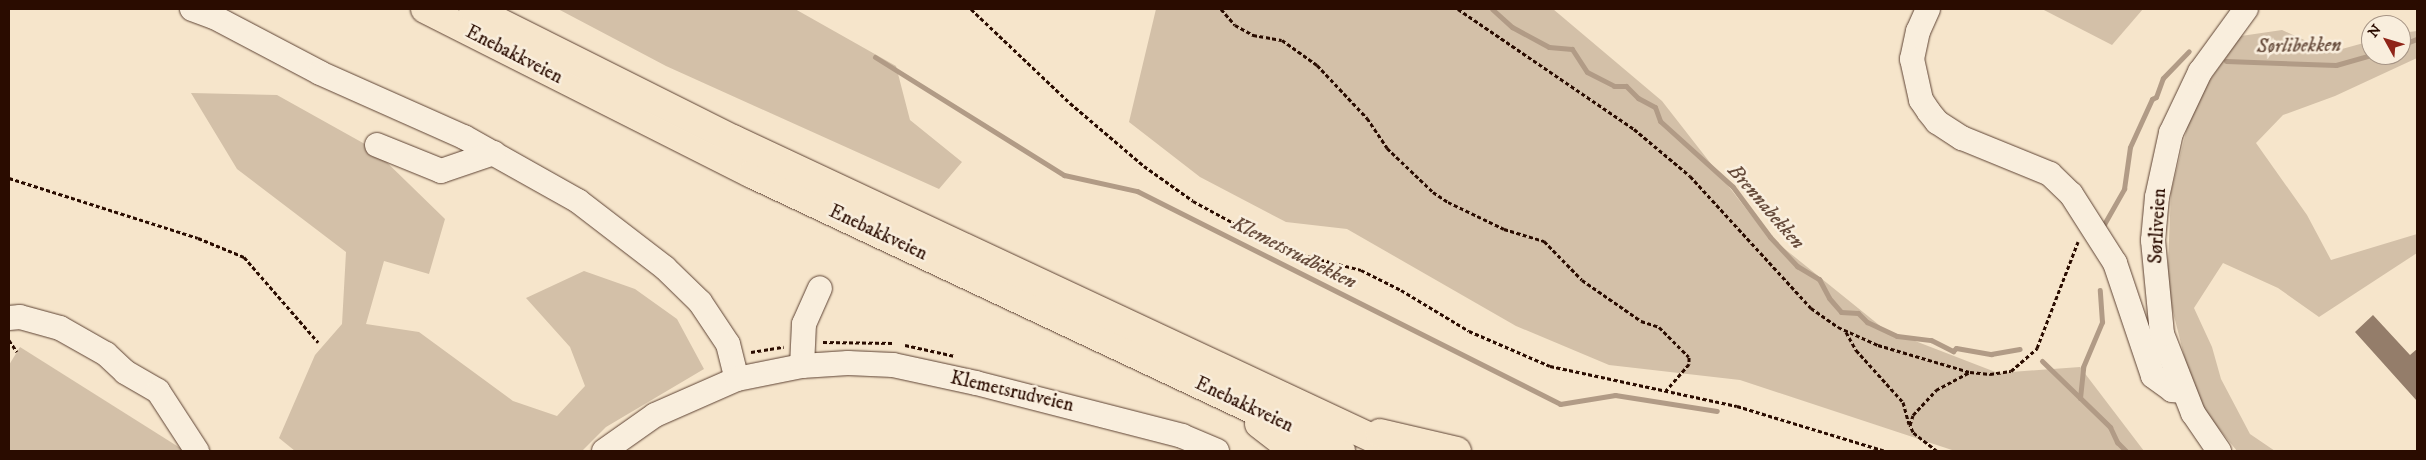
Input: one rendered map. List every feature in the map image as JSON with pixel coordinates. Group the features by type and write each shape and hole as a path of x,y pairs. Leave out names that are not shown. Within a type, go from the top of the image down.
{"highway":[{"name":"Enebakkveien","path":"425,9 752,174 1218,392 1341,442"},
{"name":"Enebakkveien","path":"474,9 1341,442"},
{"path":"1218,392 1294,451"},
{"path":"1341,442 1400,451"},
{"path":"1341,442 1457,451"}],"street":[{"path":"192,9 214,17 320,73 494,152 578,201 688,288 723,335 733,356 737,379"},
{"path":"1928,9 1918,31 1912,59 1921,100 1928,112 1936,122 1962,138 2050,174 2072,194 2115,264 2153,376 2172,390 2183,391"},
{"name":"Sørliveien","path":"2219,451 2193,414 2162,334 2155,285 2153,240 2163,163 2170,133 2189,92 2225,35 2246,9"},
{"path":"377,145 441,171 494,152"},
{"path":"802,366 804,324 820,288"},
{"path":"9,318 20,317 60,328 106,354 124,372 158,391 197,451"},
{"name":"Klemetsrudveien","path":"604,451 655,415 737,379 802,366 871,363 912,369 1092,411 1182,436 1217,451"}],"path":[{"path":"972,9 1085,116 1144,166 1193,201 1234,224 1295,253 1361,270 1401,290 1469,331 1550,366 1762,412 1885,451"},
{"path":"1221,9 1235,25 1253,35 1282,40 1317,65 1368,118 1386,148 1433,192 1448,202 1504,229 1544,241 1582,280 1641,321 1659,327 1689,357 1689,364 1666,390"},
{"path":"1458,9 1601,104 1667,156 1704,190 1797,296 1823,318 1845,331 1878,345 1970,372 2001,374 2031,356 2046,331 2081,236 2090,222"},
{"path":"9,178 198,238 244,257 318,342"},
{"path":"1845,331 1856,350 1903,402 1913,432 1937,451"},
{"path":"9,340 18,352"},
{"path":"1910,425 1913,415 1936,390 1970,372"}],"shaded area":[{"path":"558,9 795,9 896,66 910,120 962,162 939,189 666,66"},
{"path":"1156,9 1553,9 1662,101 1765,233 1884,329 1998,373 2080,367 2144,451 1955,451 1740,380 1609,365 1516,326 1347,229 1286,222 1200,177 1129,122"},
{"path":"2042,9 2143,9 2112,45"},
{"path":"2282,30 2331,52 2361,44 2361,65 2402,65 2335,96 2283,115 2256,143 2307,215 2331,260 2417,234 2417,253 2319,317 2278,288 2223,263 2194,308 2212,347 2221,379 2250,434 2275,451 2237,451 2195,399 2167,288 2171,192 2193,104 2241,36"},
{"path":"2417,31 2417,58 2411,61 2411,32"},
{"path":"191,93 277,95 372,148 445,219 429,274 384,261 366,324 419,332 513,401 557,416 585,386 570,347 526,298 584,271 635,289 677,319 704,369 606,427 582,451 295,451 279,438 315,355 342,324 346,252 237,169"},
{"path":"20,347 185,451 9,451 9,365"}],"building":[{"path":"2373,315 2410,355 2417,349 2417,401 2355,332"}],"waterway":[{"name":"Brennabekken","path":"1492,9 1512,27 1549,47 1572,49 1587,72 1614,86 1626,86 1638,98 1655,107 1660,121 1733,187 1770,237 1797,266 1819,279 1829,298 1841,312 1858,313 1867,322 1897,336 1931,340 1953,351 1956,348 1991,354 2020,349"},
{"name":"Sørlibekken","path":"2411,41 2417,39"},
{"name":"Sørlibekken","path":"2103,226 2124,189 2130,147 2152,99 2156,97 2163,78 2189,51"},
{"name":"Klemetsrudbekken","path":"875,57 1064,175 1137,191 1560,404 1615,395 1717,411"},
{"name":"Sørlibekken","path":"2226,61 2336,65 2361,58"},
{"name":"Sørlibekken","path":"2080,398 2083,367 2102,322 2100,290"},
{"name":"Brennabekken","path":"2042,361 2110,427 2117,442 2126,451"}]}
